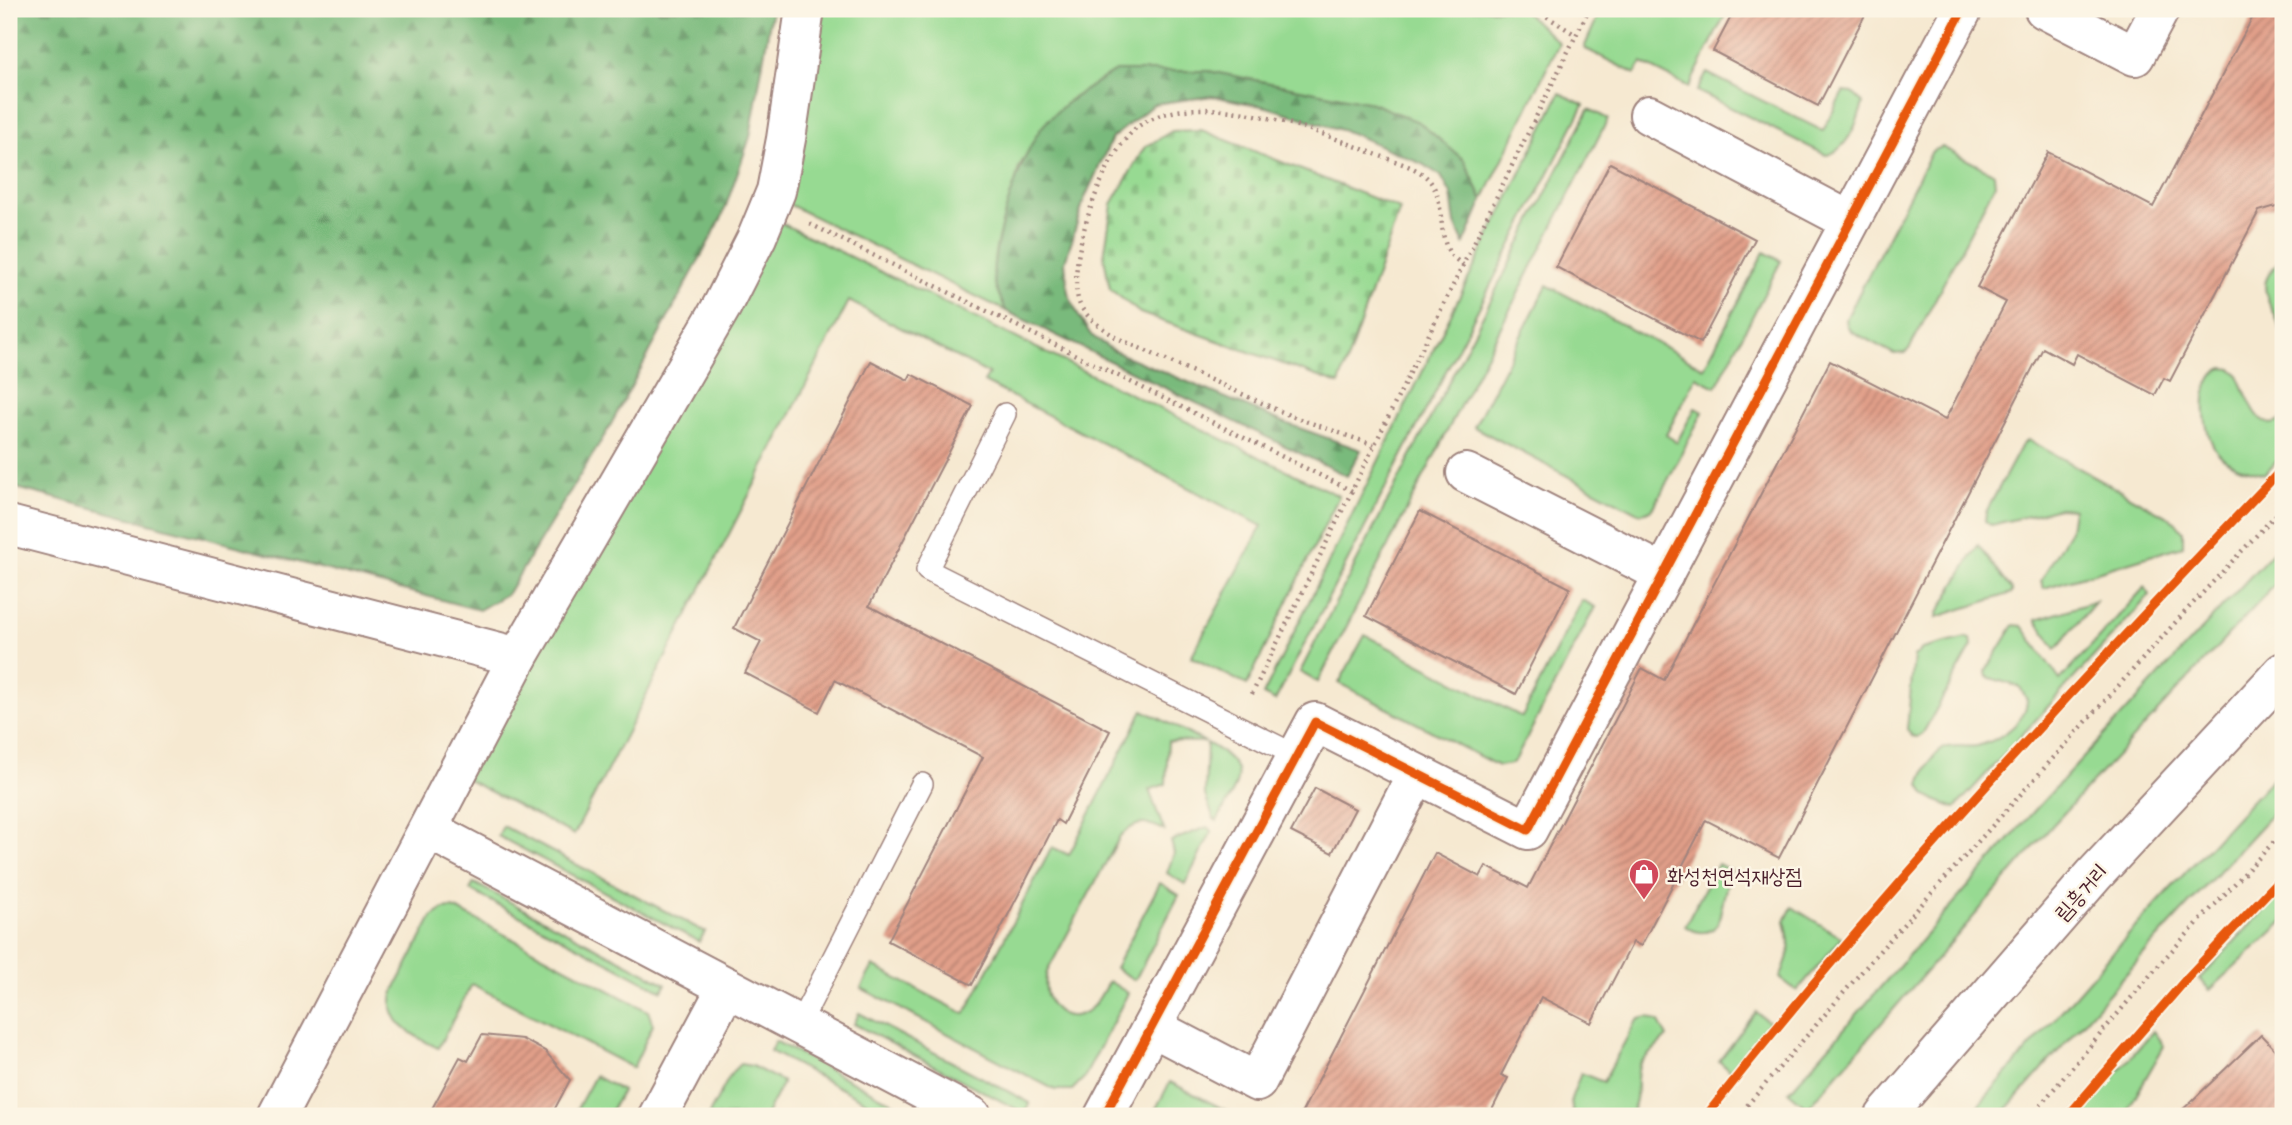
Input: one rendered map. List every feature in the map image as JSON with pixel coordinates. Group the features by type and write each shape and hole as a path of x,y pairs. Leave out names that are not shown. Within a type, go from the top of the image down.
{"street":[{"path":"277,1116 518,657 722,306 757,237 776,191 805,9"},
{"path":"1104,1116 1315,722 1528,830 1963,9"},
{"path":"2044,9 2136,56 2160,9"},
{"path":"1649,115 1850,221"},
{"path":"1466,473 1664,574"},
{"path":"9,525 518,657"},
{"name":"림흥거리","path":"1885,1116 2094,875 2283,672"},
{"path":"1152,1027 1257,1082 1417,774"},
{"path":"429,830 972,1116"},
{"path":"658,1116 727,987"}],"lane":[{"path":"1005,414 927,570 1297,756"},
{"path":"799,1025 922,784"}],"path":[{"path":"1535,9 1576,35"},
{"path":"1236,726 1589,9"},
{"path":"1374,445 1291,416 1115,337 1090,319 1081,306 1076,265 1089,212 1106,171 1123,139 1140,124 1157,117 1184,110 1214,108 1269,118 1350,144 1424,175 1435,189 1450,254 1463,265"},
{"path":"769,206 1352,491"},
{"path":"1738,1116 1876,955 2283,507"},
{"path":"2031,1116 2164,959 2283,832"}],"green space":[{"path":"9,9 772,9 750,137 722,217 609,428 508,593 479,610 9,486"},
{"path":"822,9 1522,9 1559,43 1483,200 1464,160 1209,71 1073,97 1042,127 1019,167 994,279 1006,311 784,202"},
{"path":"1601,9 1728,9 1689,87 1642,63 1635,74 1584,48"},
{"path":"1115,71 1209,71 1372,103 1419,122 1464,160 1483,200 1464,244 1455,224 1451,194 1441,176 1422,164 1351,133 1267,107 1212,96 1154,104 1112,138 1084,200 1065,262 1068,293 1091,335 1114,351 1288,424 1361,450 1347,476 1006,311 995,284 994,266 1002,225 1025,157 1042,127 1058,110"},
{"path":"1707,73 1823,131 1843,92 1853,93 1863,103 1858,119 1845,142 1833,153 1826,155 1697,91"},
{"path":"1560,93 1584,105 1275,701 1263,695"},
{"path":"1589,109 1608,119 1318,682 1300,672"},
{"path":"1201,130 1400,209 1339,384 1140,313 1110,289 1104,257 1112,204 1144,148 1172,131"},
{"path":"1942,147 1994,174 1995,184 1910,348 1905,353 1894,354 1851,331 1846,319 1932,151"},
{"path":"777,221 1339,496 1247,685 1191,657 1262,526 984,382 989,374 849,301 574,835 466,779"},
{"path":"1764,252 1781,261 1716,387 1696,377 1666,435 1677,442 1695,408 1703,412 1650,510 1644,513 1636,512 1474,427 1547,285 1704,368"},
{"path":"2283,258 2283,334 2267,297 2265,284 2270,272"},
{"path":"2223,368 2237,373 2260,418 2267,423 2274,423 2283,418 2283,455 2265,474 2224,459 2209,436 2205,395 2214,374"},
{"path":"2028,440 2175,521 2183,531 2183,546 2044,588 2041,581 2070,530 2073,509 2059,508 1992,525 1985,521 1986,512 2022,445"},
{"path":"2283,541 2283,576 2052,826 1808,1108 1789,1092 2035,810"},
{"path":"1978,545 2012,593 1937,617 1938,613"},
{"path":"2145,587 2150,595 1955,808 1925,794 1920,785 1929,764 1939,751 1948,747 1985,744 2010,730 2022,716 2027,700 2020,687 1987,677 1986,671 2014,625 2022,626 2060,680"},
{"path":"1582,600 1595,607 1511,764 1498,766 1339,683 1365,635 1522,717"},
{"path":"2096,601 2056,649 2036,620"},
{"path":"1971,639 1972,646 1923,733 1917,737 1912,736 1907,729 1914,657 1922,649"},
{"path":"1143,710 1205,742 1168,741 1166,784 1149,790 1164,830 1140,824 1119,838 1047,972 1045,983 1050,1002 1062,1014 1080,1015 1090,1009 1109,981 1128,993 1084,1078 1072,1090 1055,1090 861,988 873,966 965,1014 1052,847 1069,855"},
{"path":"1207,743 1231,761 1238,777 1217,821 1205,795"},
{"path":"2283,767 2283,802 2156,940 2001,1116 1969,1116 2138,924"},
{"path":"503,826 705,932 699,942 498,836"},
{"path":"1207,827 1212,831 1185,884 1167,873 1174,853 1171,841"},
{"path":"1718,864 1730,870 1718,924 1707,932 1694,931 1685,926"},
{"path":"474,883 666,984 662,991 470,890"},
{"path":"1160,883 1179,895 1135,980 1115,968"},
{"path":"2283,890 2283,922 2210,990 2199,979"},
{"path":"1792,907 1842,938 1797,991 1780,978 1789,950 1785,921"},
{"path":"452,908 648,1011 653,1025 633,1068 472,984 438,1048 402,1026 392,1010 395,989 432,917 444,909"},
{"path":"1756,1012 1769,1022 1730,1071 1719,1061"},
{"path":"859,1013 1030,1103 1024,1113 854,1024"},
{"path":"1648,1017 1659,1022 1667,1037 1640,1063 1635,1103 1629,1116 1573,1116 1571,1099 1581,1073 1603,1082 1635,1023"},
{"path":"2153,1031 2164,1046 2124,1116 2080,1116"},
{"path":"775,1041 918,1116 893,1116 770,1051"},
{"path":"740,1064 752,1066 783,1082 765,1116 708,1116 732,1072"},
{"path":"595,1076 622,1091 608,1116 573,1116"},
{"path":"1170,1082 1237,1116 1152,1116"}],"building":[{"path":"1735,9 1868,9 1818,106 1713,51"},
{"path":"2257,9 2283,9 2283,204 2259,211 2170,381 2164,378 2155,395 2077,354 2072,364 2043,348 1779,858 1706,820 1641,946 1633,942 1591,1023 1541,997 1501,1075 1508,1078 1489,1116 1300,1116 1435,853 1480,877 1486,866 1528,888 1642,668 1664,680 1830,361 1945,420 2006,302 1977,287 2048,152 2153,207"},
{"path":"1610,163 1755,239 1701,343 1556,267"},
{"path":"871,361 908,380 911,374 973,406 869,606 1110,731 1063,824 1057,820 972,985 888,941 983,757 835,680 819,712 745,673 761,642 734,628"},
{"path":"1420,511 1570,588 1516,694 1366,616"},
{"path":"1315,788 1355,809 1332,853 1291,832"},
{"path":"482,1035 522,1039 545,1051 570,1080 551,1116 428,1116 460,1057 468,1061"},
{"path":"2261,1035 2283,1058 2283,1116 2176,1116"}],"cycle path":[{"path":"1104,1116 1315,722 1528,830 1963,9"},
{"path":"1706,1116 1843,948 1914,866 2060,705 2283,468"},
{"path":"2068,1116 2189,976 2283,876"}],"place":[{"name":"화성천연석재상점","path":"1644,901"}]}
